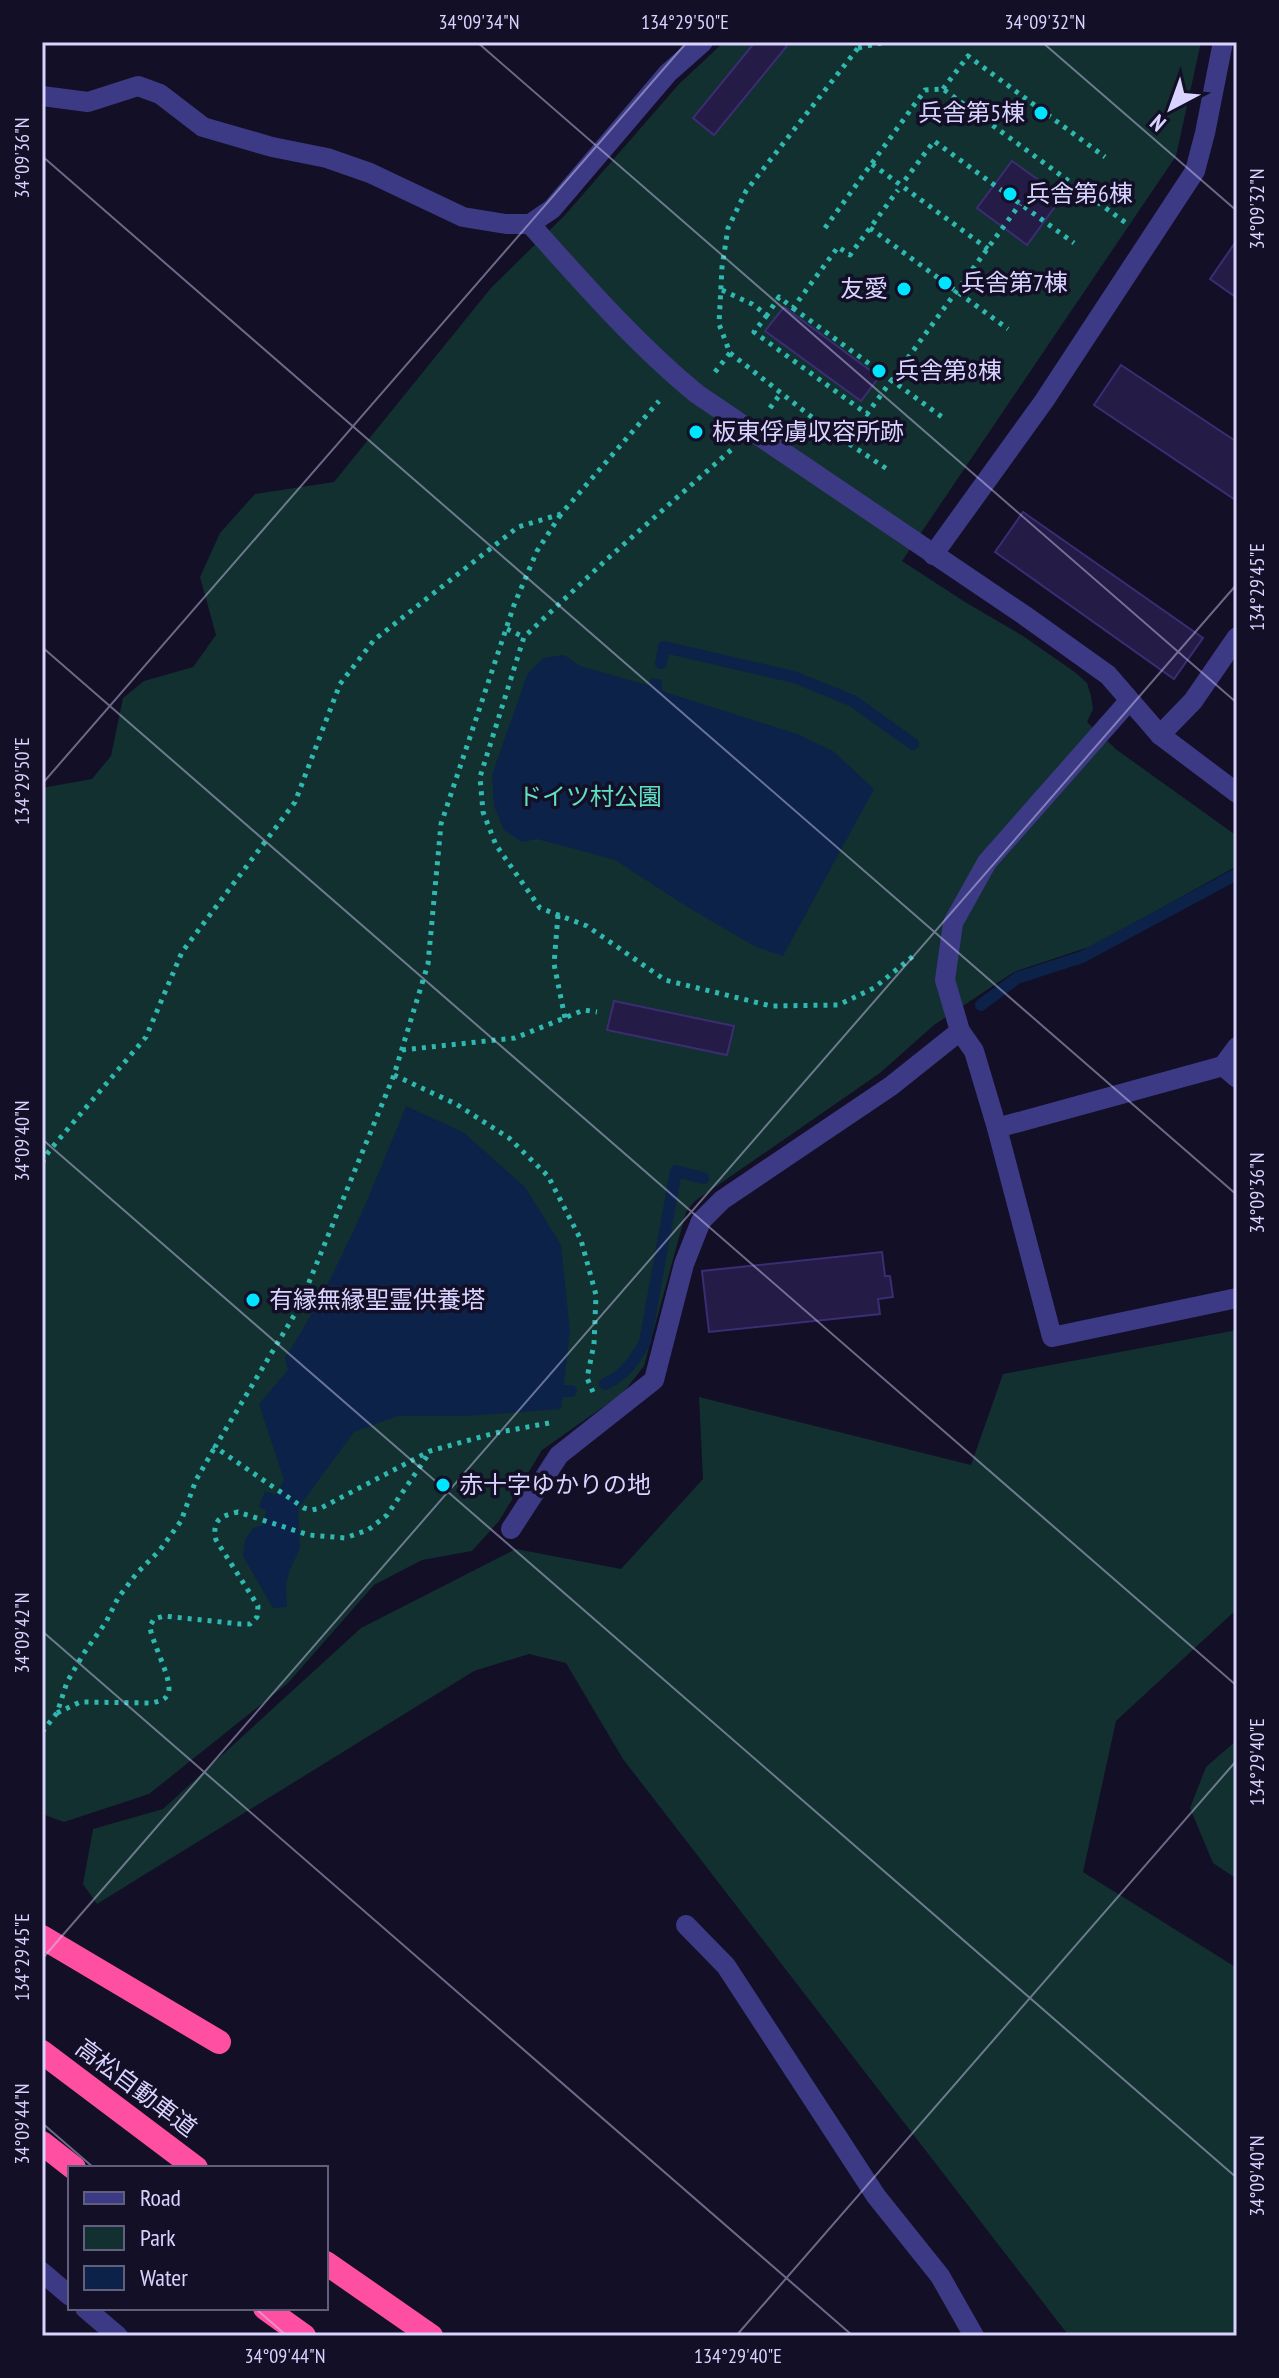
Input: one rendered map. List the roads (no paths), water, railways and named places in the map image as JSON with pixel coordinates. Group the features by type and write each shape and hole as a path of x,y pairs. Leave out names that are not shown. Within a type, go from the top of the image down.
{"highway":[{"path":"42,1937 219,2042"},
{"name":"高松自動車道","path":"42,2052 193,2166"},
{"path":"42,2143 71,2166"},
{"path":"328,2264 431,2336"},
{"path":"268,2310 304,2336"}],"street":[{"path":"42,96 88,102 138,86 160,94 203,127 272,147 327,158 382,178 463,217 506,224 530,224 552,209 668,73 703,42"},
{"path":"933,555 1044,401 1195,171 1223,42"},
{"path":"530,224 678,379 1108,675 1160,735 1237,793"},
{"path":"1160,735 1193,701 1237,637"},
{"path":"1129,701 987,862 953,923 945,980 960,1031 974,1051 1052,1337 1237,1298"},
{"path":"511,1529 559,1455 654,1380 684,1264 701,1221 722,1200 891,1086 960,1031"},
{"path":"997,1128 1230,1072 1237,1047"},
{"path":"686,1925 726,1966 876,2196 940,2276 974,2336"},
{"path":"42,2272 68,2294"},
{"path":"87,2310 118,2336"}],"water":[{"path":"564,655 580,666 647,685 652,678 662,680 662,691 797,734 833,751 874,789 783,956 756,947 615,860 537,839 522,842 504,830 494,806 492,775 527,675 543,658"},
{"path":"406,1106 463,1132 525,1187 561,1245 570,1331 561,1409 467,1416 397,1416 354,1432 298,1508 300,1548 286,1585 287,1607 273,1608 243,1556 245,1540 253,1528 263,1525 266,1510 259,1507 265,1491 276,1495 284,1480 259,1404 288,1370 285,1358 336,1266"}],"waterway":[{"path":"661,663 664,647 794,677 853,701 913,744"},
{"path":"981,1005 1017,978 1082,957 1237,874"},
{"path":"605,1384 628,1367 645,1342 676,1171 703,1178"},
{"path":"563,1391 571,1391"}],"place":[{"name":"兵舎第5棟","path":"1041,113"},
{"name":"兵舎第6棟","path":"1010,194"},
{"name":"兵舎第7棟","path":"945,283"},
{"name":"友愛","path":"904,289"},
{"name":"兵舎第8棟","path":"879,371"},
{"name":"板東俘虜収容所跡","path":"696,432"},
{"name":"有縁無縁聖霊供養塔","path":"253,1300"},
{"name":"赤十字ゆかりの地","path":"443,1485"}],"park label":[{"name":"ドイツ村公園","path":"590,797"}]}
